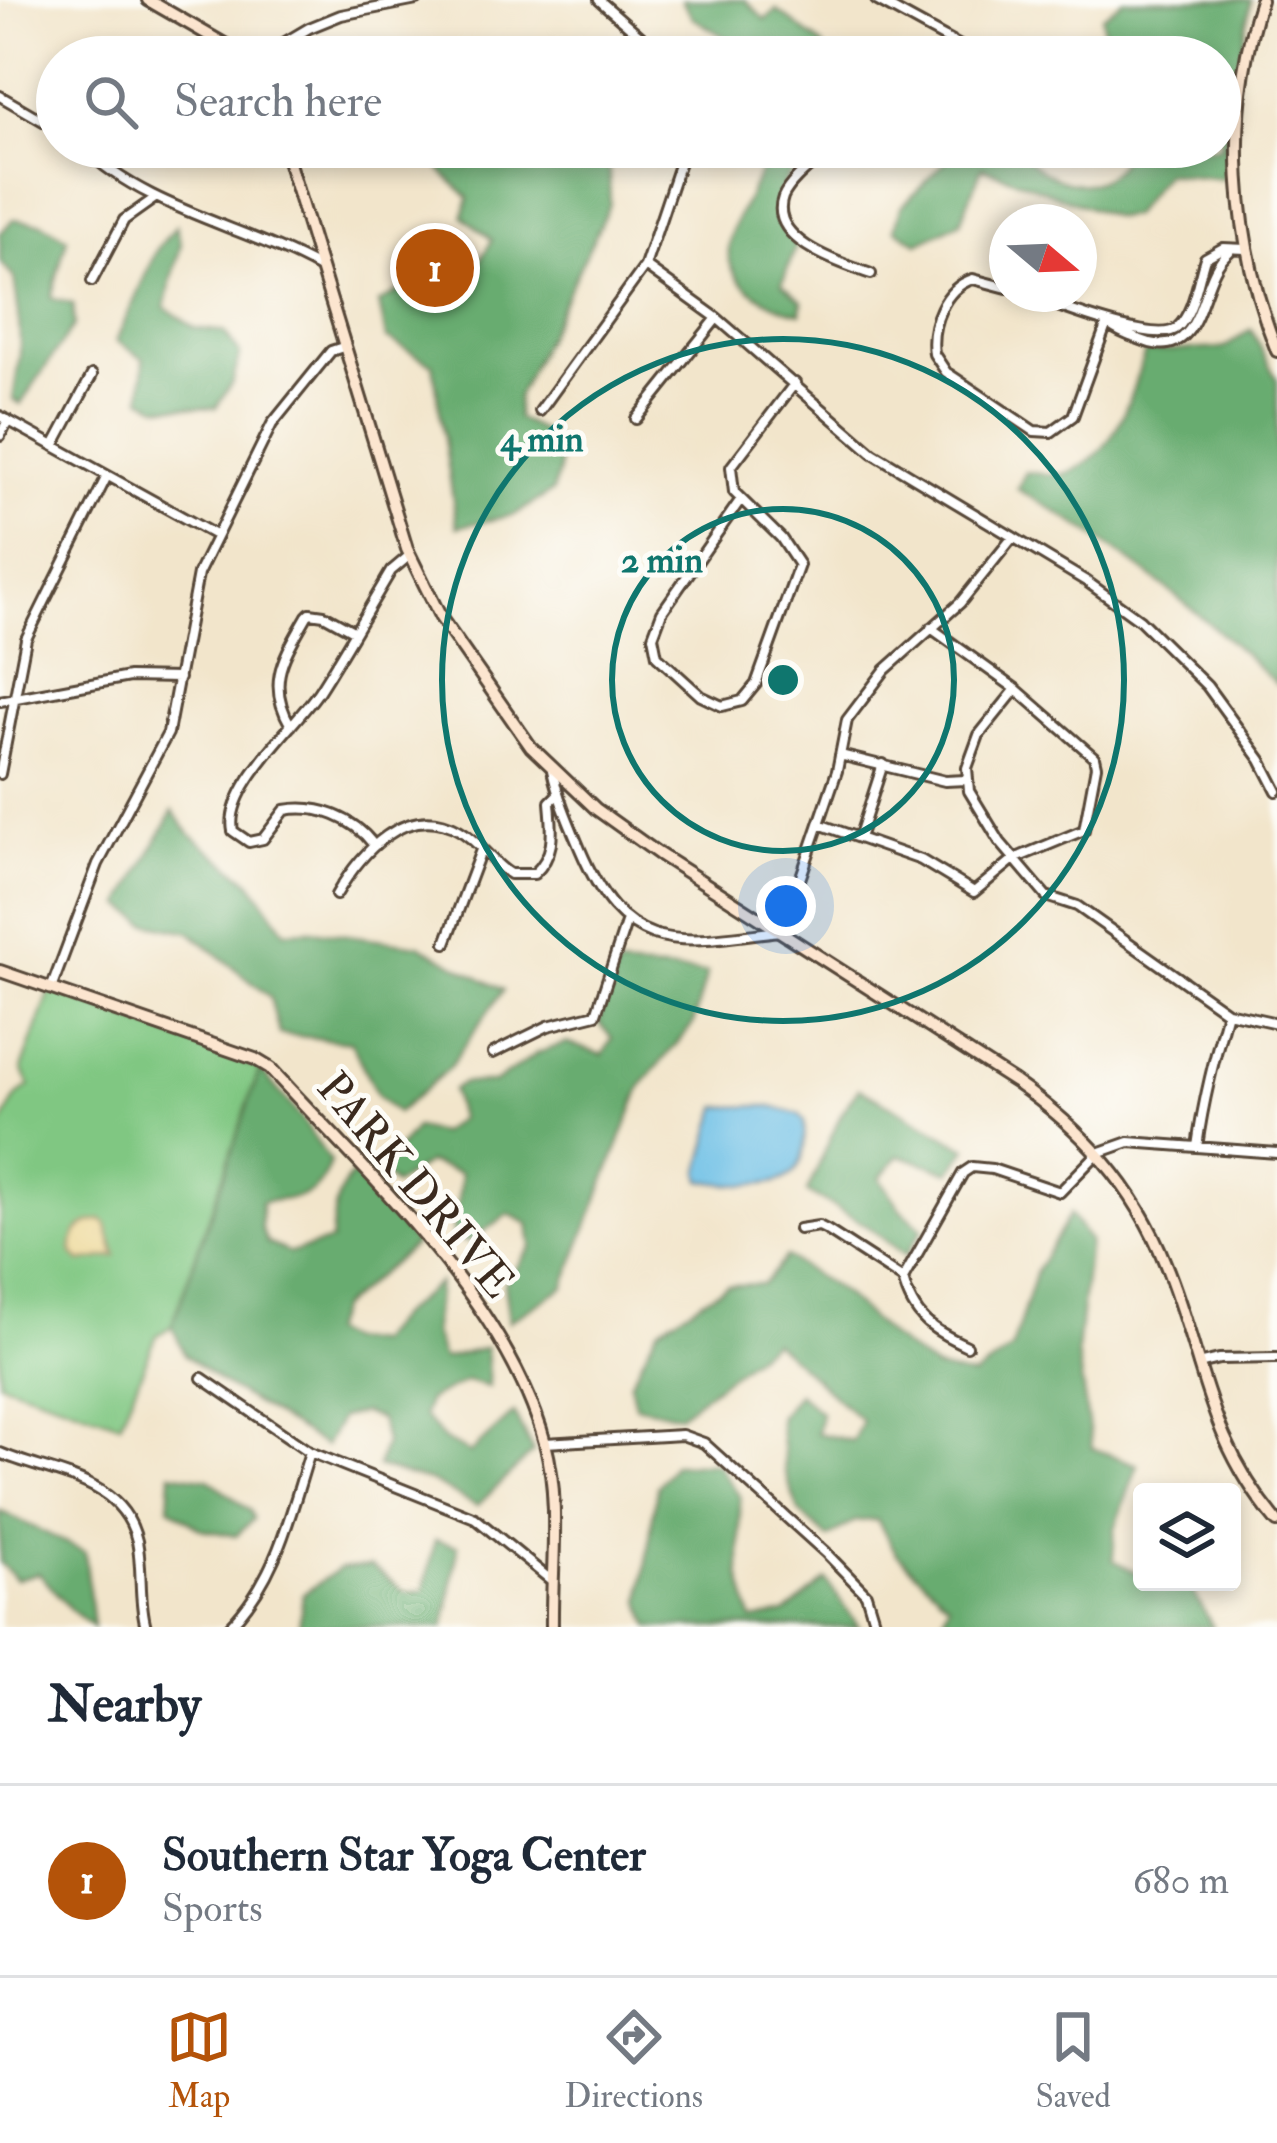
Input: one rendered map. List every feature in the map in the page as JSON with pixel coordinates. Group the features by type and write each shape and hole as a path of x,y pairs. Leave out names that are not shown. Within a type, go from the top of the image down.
{"street":[{"path":"148,0 211,36"},
{"path":"295,36 340,16 417,0"},
{"path":"876,0 941,36"},
{"path":"1241,110 1261,0"},
{"path":"605,2 641,36"},
{"path":"0,95 36,116"},
{"path":"105,168 157,197 261,238 320,269"},
{"path":"290,168 410,555 461,650 531,748 596,809 1015,1082 1074,1126 1148,1225 1166,1263 1232,1460 1277,1522"},
{"path":"540,411 645,266 678,168"},
{"path":"809,168 784,196 782,214 806,248 871,274"},
{"path":"1240,168 1246,249 1277,352"},
{"path":"92,281 124,220 157,197"},
{"path":"1076,312 1148,333 1170,333 1185,319 1205,259 1213,251 1246,249"},
{"path":"645,266 717,318 873,453 1086,581 1140,620 1176,653 1230,716 1277,791"},
{"path":"989,283 973,279 952,290 939,317 934,354 946,372 1034,431 1051,432 1073,416 1107,323"},
{"path":"636,419 717,318"},
{"path":"51,989 98,863 168,733 190,604 215,535 272,424 331,351 344,346"},
{"path":"54,446 92,375"},
{"path":"741,499 662,612 652,636 658,656 701,696 722,706 742,701 756,684 799,565 793,550 730,482 731,467 795,383"},
{"path":"0,436 4,418 215,535"},
{"path":"0,774 22,649 107,476"},
{"path":"779,931 819,824 843,731 856,705 885,670 984,578 1013,537"},
{"path":"373,844 347,819 300,808 281,813 258,841 243,841 233,831 232,814 263,758 322,685 398,562 410,555"},
{"path":"291,727 276,697 277,683 281,665 307,616 324,615 353,631"},
{"path":"819,824 921,860 974,892 1014,859 1081,833 1088,820 1094,757 1016,689 932,628"},
{"path":"0,701 129,677 179,678"},
{"path":"1016,689 975,741 966,780 975,804 1014,859 1046,896 1077,906 1227,1012 1277,1023"},
{"path":"840,755 945,781 966,780"},
{"path":"859,838 883,764"},
{"path":"552,769 557,795 597,886 626,922 674,940 779,931"},
{"path":"336,895 352,866 373,844 412,824 455,828 510,874 534,874 550,854 550,802 557,795"},
{"path":"446,943 482,850"},
{"path":"493,1053 548,1026 596,1014 626,922"},
{"name":"PARK DRIVE","path":"0,971 255,1058 270,1068 478,1303 503,1346 545,1443 552,1488 552,1627"},
{"path":"1197,1147 1204,1097 1227,1012"},
{"path":"903,1279 963,1173 971,1167 992,1169 1060,1192 1098,1153 1129,1142 1277,1153"},
{"path":"799,1228 819,1226 903,1279 911,1306 923,1322 968,1346"},
{"path":"1197,1364 1277,1358"},
{"path":"202,1378 310,1452 475,1518 552,1581"},
{"path":"545,1443 682,1435 704,1443 866,1594 876,1627"},
{"path":"229,1627 262,1588 274,1564 310,1452"},
{"path":"0,1453 116,1499 137,1543 146,1627"}],"green space":[{"path":"681,0 745,0 765,20 777,10 810,36 723,36 693,18"},
{"path":"1123,0 1251,0 1241,51 1241,36 1104,36 1102,17"},
{"path":"609,168 610,204 517,397 517,418 559,440 559,471 552,492 514,515 457,527 433,364 386,338 379,303 415,282 464,287 492,240 463,216 469,198 440,170"},
{"path":"762,168 797,168 785,182 777,204 796,246 782,284 802,301 801,313 773,304 734,272 730,237"},
{"path":"939,168 982,168 960,222 918,243 895,229 901,207"},
{"path":"985,168 1039,168 1080,184 1103,178 1115,168 1225,168 1224,179 1165,173 1131,216 1116,218 1097,211 1097,204 1079,204"},
{"path":"13,219 42,223 67,238 51,298 73,304 74,325 21,404 13,399 20,354 14,278 0,262 0,234"},
{"path":"176,226 181,244 165,307 194,328 224,332 240,354 233,381 216,408 158,406 142,398 144,359 116,341 157,249"},
{"path":"1251,329 1277,380 1277,685 1153,578 1017,489 1026,472 1064,474 1097,455 1126,407 1145,352 1225,348"},
{"path":"173,811 190,834 251,882 285,931 312,930 419,945 503,990 449,1068 397,1113 377,1095 351,1042 279,1034 270,997 190,932 146,923 122,905"},
{"path":"617,967 707,973 693,1024 642,1085 564,1287 509,1321 504,1284 532,1247 529,1224 509,1214 467,1242 453,1237 460,1173 427,1163 394,1185 380,1170 415,1128 440,1133 459,1119 452,1090 463,1083 494,1083 537,1053 567,1043 603,1055 612,1038 599,1023"},
{"path":"51,989 260,1069 172,1326 157,1335 120,1423 0,1382 0,1129 16,1097 30,1086 22,1069"},
{"path":"260,1069 330,1162 312,1191 261,1202 261,1228 267,1243 290,1253 331,1241 339,1196 353,1174 415,1244 339,1308 329,1332 344,1340 375,1343 398,1316 438,1283 433,1333 442,1359 486,1348 489,1387 466,1381 428,1400 423,1416 444,1440 470,1453 514,1413 533,1452 477,1506 429,1481 377,1467 385,1443 380,1419 363,1413 341,1417 325,1446 223,1384 185,1355 172,1326"},
{"path":"859,1088 967,1148 950,1172 899,1155 880,1178 901,1209 923,1229 905,1256 866,1225 807,1192 843,1110"},
{"path":"1070,1214 1089,1241 1077,1353 1092,1448 1138,1465 1115,1529 1113,1560 1133,1571 1133,1591 1195,1591 1213,1627 939,1627 949,1603 897,1554 877,1520 855,1521 828,1538 799,1512 785,1473 779,1417 798,1393 821,1413 817,1433 853,1441 862,1421 773,1341 679,1415 635,1405 630,1383 658,1328 727,1285 763,1284 786,1257 841,1292 891,1338 935,1369 973,1377 1012,1349 1036,1271"},
{"path":"674,1464 717,1464 740,1497 740,1574 752,1620 785,1614 826,1580 859,1627 650,1627 641,1601 657,1486"},
{"path":"171,1473 209,1479 250,1511 253,1519 236,1536 201,1529 169,1507"},
{"path":"0,1511 85,1552 93,1627 39,1573 16,1579 0,1563"},
{"path":"435,1540 458,1546 445,1627 299,1627 303,1594 339,1569 371,1566 405,1592 424,1591"}],"sand":[{"path":"101,1220 116,1256 80,1262 73,1254 75,1235"}],"water":[{"path":"768,1106 799,1114 804,1120 803,1152 794,1172 786,1179 760,1185 702,1180 700,1172 718,1107"}],"place":[{"name":"Southern Star Yoga Center","path":"435,268"}]}
